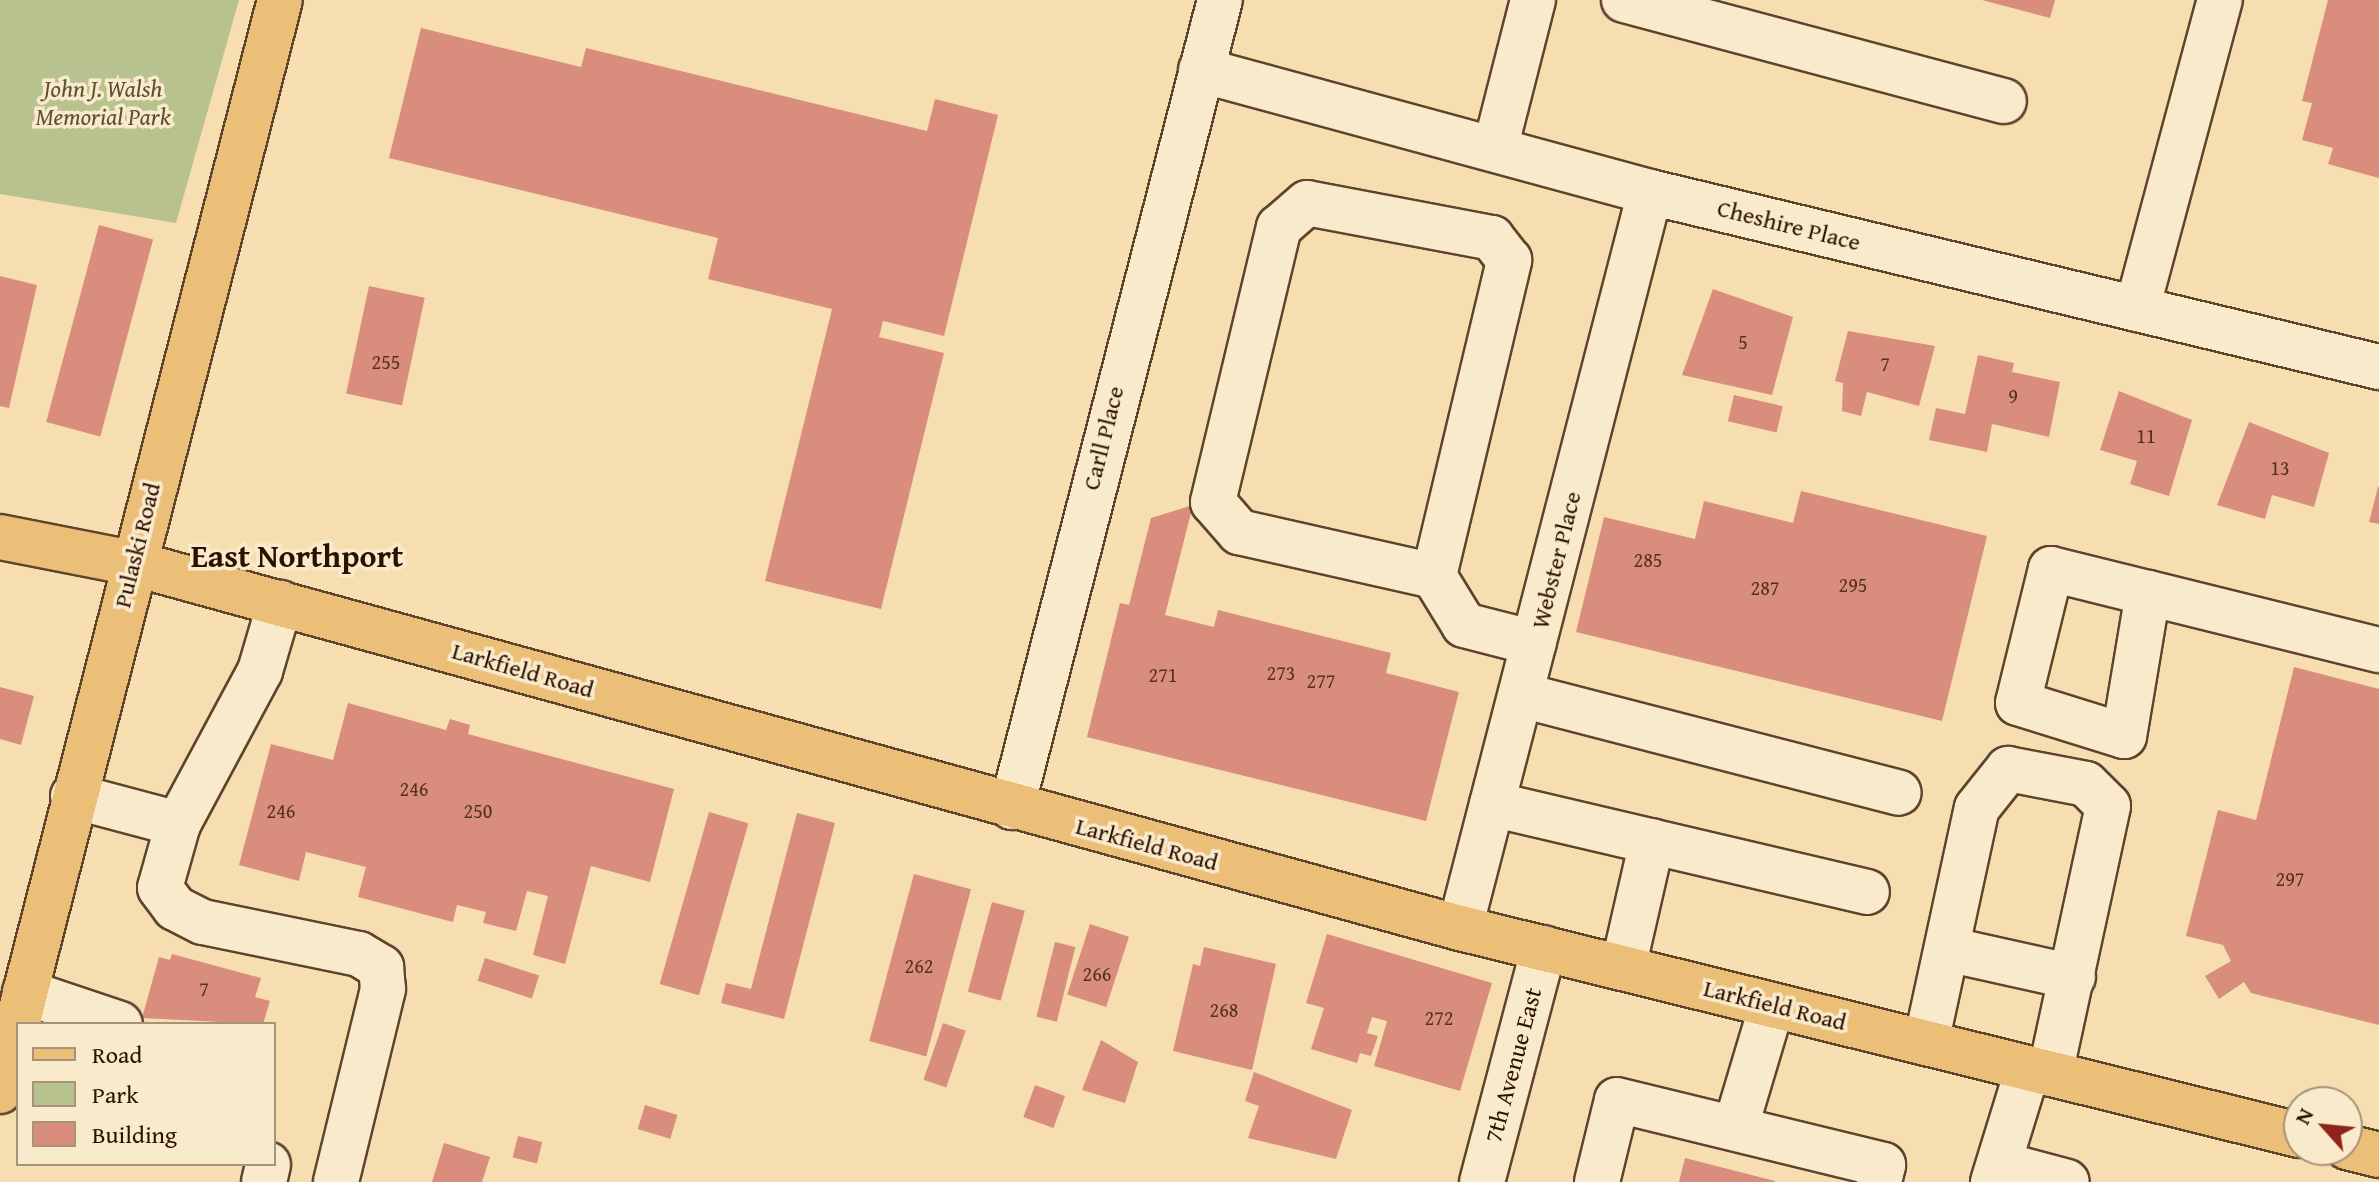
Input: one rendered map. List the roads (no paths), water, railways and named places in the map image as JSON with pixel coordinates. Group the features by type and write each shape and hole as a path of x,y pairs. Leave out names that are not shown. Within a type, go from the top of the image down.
{"main road":[{"name":"Pulaski Road","path":"17,1022 132,563 280,0"},
{"name":"Larkfield Road","path":"0,537 132,563 1460,928 2283,1131"},
{"name":"Pulaski Road","path":"0,1091 16,1028"}],"street":[{"name":"Carll Place","path":"1012,807 1220,0"},
{"path":"1496,145 1533,0"},
{"path":"1624,0 2004,101"},
{"path":"2137,309 2220,0"},
{"name":"Cheshire Place","path":"1201,70 1496,145 1650,192 2379,367"},
{"name":"Webster Place","path":"1460,928 1650,192"},
{"path":"1434,576 1239,532 1213,502 1279,227 1307,203 1492,238 1509,260 1434,576 1464,625 1534,643"},
{"path":"2148,593 2379,650"},
{"path":"280,603 260,671 178,824 160,888 175,908 203,922 359,954 381,967 383,989 336,1182"},
{"path":"1521,695 1899,793"},
{"path":"1926,1043 1977,808 2008,769 2086,784 2108,806 2073,977 2039,1071 1996,1173 2067,1182"},
{"path":"73,796 178,824"},
{"path":"1492,804 1867,892"},
{"path":"1623,968 1652,841"},
{"name":"7th Avenue East","path":"1482,1182 1544,948"},
{"path":"1947,949 2073,977"},
{"path":"25,992 114,1022"},
{"path":"1736,1126 1772,1005"},
{"path":"1597,1182 1617,1100 1736,1126 1802,1163 1883,1165 1879,1182"}],"district":[{"name":"East Northport","path":"297,556"}],"park label":[{"name":"John J. Walsh Memorial Park","path":"103,103"}]}
